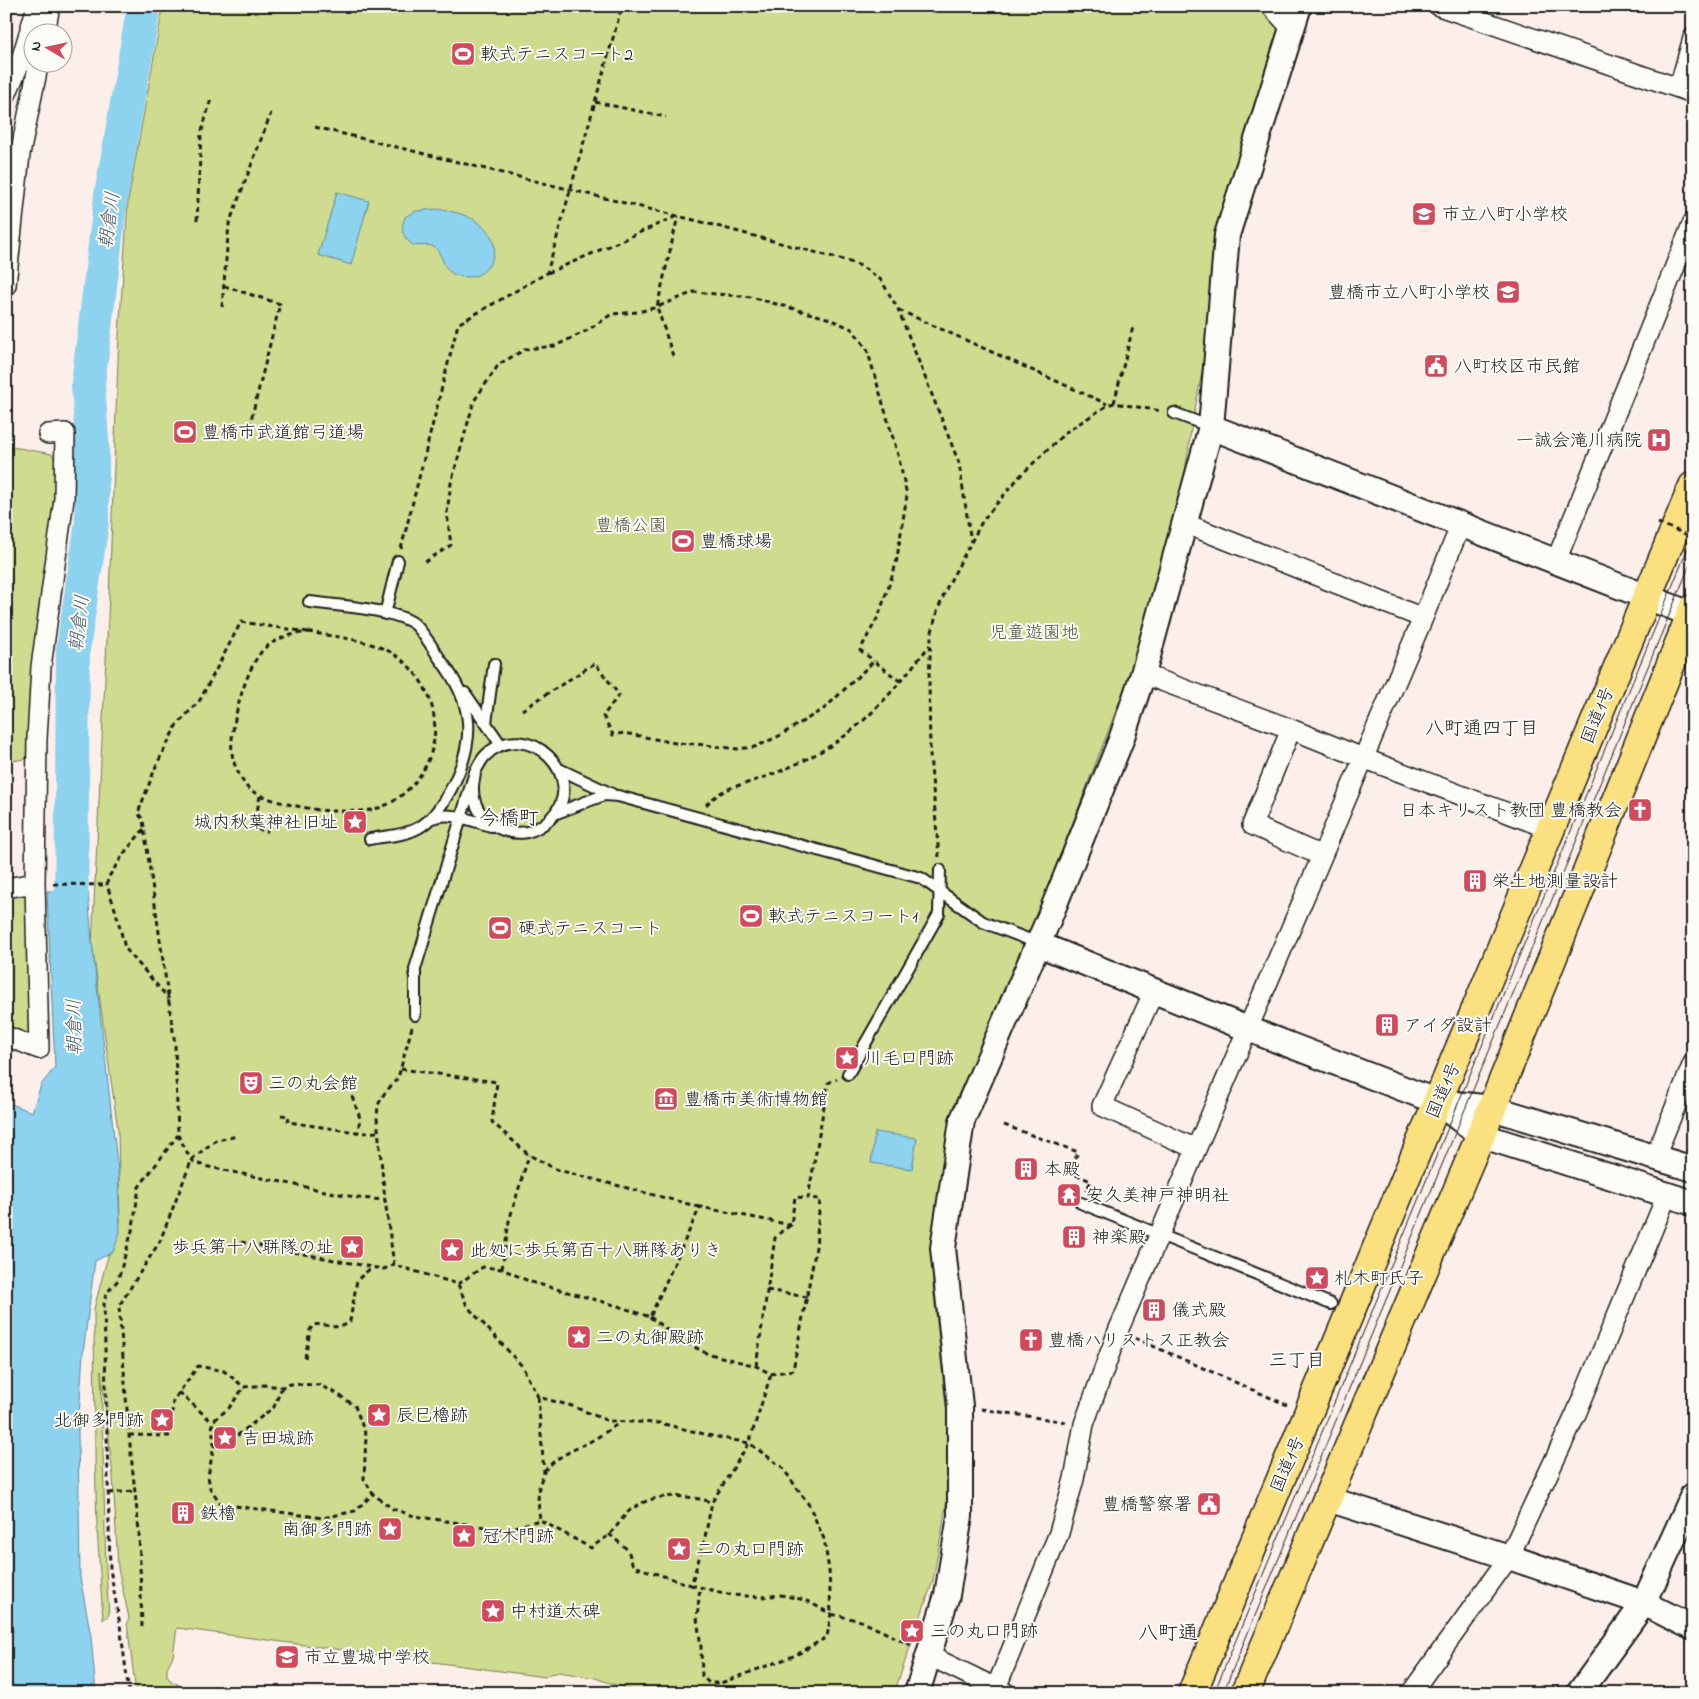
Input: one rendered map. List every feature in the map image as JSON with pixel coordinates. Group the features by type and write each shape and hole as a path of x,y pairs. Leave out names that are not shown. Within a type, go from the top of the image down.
{"highway":[{"name":"国道1号","path":"1192,1693 1693,486"},
{"path":"1245,1693 1492,1108 1692,613"}],"street":[{"path":"6,95 21,60 37,6"},
{"path":"47,22 50,6"},
{"path":"1271,6 1292,29"},
{"path":"917,1693 921,1651 947,1595 960,1516 960,1406 943,1248 962,1121 1038,944 1120,740 1143,674 1210,426 1227,235 1298,6"},
{"path":"1439,6 1479,13 1686,91 1693,38"},
{"path":"6,285 20,154 37,72"},
{"path":"1556,561 1693,222"},
{"path":"1210,426 1692,613"},
{"path":"6,1036 39,1049 40,883 37,738 42,667 64,500 65,433 48,434"},
{"path":"1184,523 1424,618"},
{"path":"921,1651 1001,1690 1059,1533 1074,1479 1084,1424 1118,1331 1424,618 1461,524"},
{"path":"1143,674 1550,829"},
{"path":"1291,729 1252,825 1322,856"},
{"path":"6,888 40,883"},
{"path":"1038,944 1248,1029 1438,1102 1492,1108 1693,1169"},
{"path":"1154,991 1102,1106 1196,1149"},
{"path":"1655,1157 1693,1063"},
{"path":"1438,1102 1480,1135 1693,1203"},
{"path":"1411,1693 1509,1557 1576,1414 1668,1195"},
{"path":"1579,1693 1644,1603 1693,1495"},
{"path":"1328,1499 1644,1603 1693,1628"}],"lane":[{"path":"1174,413 1210,426"},
{"path":"385,614 398,561"},
{"path":"309,602 385,614 414,623 501,745"},
{"path":"486,723 494,664"},
{"path":"370,839 408,832 425,824 442,804 459,774 467,746 468,716 463,697 453,676"},
{"path":"415,1015 415,969 461,818 475,772 485,756 501,745 520,742 538,747 551,756 560,770 563,785 561,800 554,814 543,825 528,832 512,833 461,818 440,815 432,818"},
{"path":"560,770 618,796 921,878 983,922 1038,944"},
{"path":"475,772 473,788 476,804 484,818 497,828"},
{"path":"554,814 604,795 618,796"},
{"path":"848,1074 939,914 940,870"},
{"path":"1081,1203 1331,1304"}],"path":[{"path":"548,273 622,6"},
{"path":"197,221 202,134 211,99"},
{"path":"595,102 666,117"},
{"path":"222,307 229,224 271,113"},
{"path":"315,127 678,216 862,266 881,280 898,309 959,462 972,542"},
{"path":"398,561 458,324 548,273 678,216"},
{"path":"673,356 657,307 678,216"},
{"path":"224,286 280,304 250,428"},
{"path":"425,562 451,545 447,513 454,474 474,401 499,364 526,349 555,346 586,331 612,314 638,312 657,307 694,292 752,297 827,318 852,329 866,349 898,456 907,495 896,564 879,615 860,650 901,682"},
{"path":"898,309 1108,405"},
{"path":"1114,403 1133,327"},
{"path":"940,870 930,755 929,678 930,645 937,612 947,587 983,520 1020,476 1066,432 1114,403 1174,413"},
{"path":"1658,523 1693,537"},
{"path":"308,632 279,639 262,650 252,665 240,698 233,733 232,754 238,772 248,788 260,796 323,811 369,812 390,804 411,788 425,768 434,746 436,726 431,704 420,679 398,656 379,647 360,642 308,632 240,622 200,700 176,726 156,766 138,812 143,820 175,1045 178,1134 194,1162 204,1166 359,1198 385,1200"},
{"path":"706,806 718,793 730,787 760,779 821,752 852,731 874,712 930,645"},
{"path":"522,710 595,662 619,695 603,716 613,735 624,733 676,743 737,749 754,746 779,736 811,717 824,708 874,661"},
{"path":"260,796 254,828 268,832"},
{"path":"240,817 256,820"},
{"path":"144,829 125,852 108,878 107,885 125,948 169,999"},
{"path":"40,883 107,885"},
{"path":"394,1265 378,1132 378,1105 384,1094 398,1078 415,1015"},
{"path":"400,1069 497,1082 492,1122 529,1154 558,1170 700,1207 792,1225"},
{"path":"808,1198 828,1083 848,1074"},
{"path":"352,1096 360,1118 358,1132"},
{"path":"281,1115 289,1116 288,1122 358,1132 378,1132"},
{"path":"1004,1125 1078,1152 1069,1172 1091,1181 1081,1203"},
{"path":"129,1693 110,1569 104,1304 106,1294 118,1280 121,1272 134,1227 139,1187 178,1134"},
{"path":"142,1627 139,1531 129,1436 119,1306 160,1241 192,1159 216,1140 239,1136"},
{"path":"502,1269 509,1221 529,1154"},
{"path":"458,1284 483,1266 502,1269 531,1282 618,1306 650,1318 679,1339 706,1354 756,1366 771,1374 794,1370 816,1248 820,1199 795,1197 792,1225"},
{"path":"650,1318 700,1207"},
{"path":"756,1366 775,1238 792,1225"},
{"path":"241,1242 384,1269 394,1265 458,1284"},
{"path":"305,1358 312,1325 318,1324 340,1328 346,1326 350,1321 358,1280 371,1267"},
{"path":"458,1284 467,1306 522,1366 538,1397 544,1472"},
{"path":"768,1290 807,1296"},
{"path":"1118,1331 1288,1406"},
{"path":"129,1436 170,1436 173,1401 198,1366 224,1371 244,1387 264,1385 282,1388 291,1384 319,1385 355,1406 366,1436 364,1479 373,1494 393,1509 414,1516 505,1530 540,1520 591,1548 610,1534 632,1508 650,1500 671,1496 696,1498 712,1502"},
{"path":"691,1585 704,1542 712,1502 749,1443 771,1374"},
{"path":"212,1422 229,1408 244,1387"},
{"path":"214,1446 229,1442 274,1407 282,1388"},
{"path":"179,1392 212,1422 214,1446 208,1476 210,1488 221,1504 323,1518 354,1511 373,1494"},
{"path":"538,1397 572,1406 608,1421 619,1423 660,1423 749,1443 782,1467 809,1505 824,1539 829,1570 831,1614 827,1637 796,1655 721,1683 709,1683 702,1676 697,1618 700,1587"},
{"path":"960,1406 1084,1424"},
{"path":"540,1520 539,1486 544,1472 553,1461 566,1452 598,1437 619,1423"},
{"path":"109,1492 135,1492"},
{"path":"610,1534 628,1550 633,1566 691,1585 732,1595 761,1597 781,1595 805,1600 831,1614 861,1622 921,1651"}],"green space":[{"name":"豊橋公園","path":"163,6 1258,6 1279,28 1253,115 1213,287 1202,372 1183,488 1138,648 1124,690 1011,982 954,1104 932,1247 933,1286 948,1425 948,1494 933,1581 894,1693 639,1693 595,1678 559,1672 545,1677 177,1628 173,1656 167,1668 167,1676 186,1693 136,1693 127,1623 129,1618 118,1568 113,1476 101,1371 106,1570 109,1615 103,1620 97,1527 94,1309 106,1263 120,1222 118,1130 92,944 109,597 119,334 128,201"},
{"path":"13,447 52,454 58,467 37,757 6,762 6,448"},
{"path":"35,883 39,1049 6,1036 6,890"}],"water":[{"path":"337,192 369,201 351,265 318,255"},
{"path":"436,209 468,217 488,231 494,245 493,258 480,274 467,277 451,273 444,264 440,254 432,246 413,245 406,239 402,229 405,217 416,211"},
{"path":"47,891 88,892 118,1171 120,1232 113,1252 95,1261 83,1353 78,1432 80,1577 91,1636 96,1693 6,1693 6,1102 32,1112 41,1085 55,1067"},
{"path":"875,1132 917,1138 912,1169 871,1163"}],"waterway":[{"name":"朝倉川","path":"71,938 73,649 92,523 92,440 88,384 111,196 144,6"}],"tram line":[{"path":"1214,1693 1693,536"},
{"path":"1223,1693 1693,557"}],"place":[{"name":"軟式テニスコート2","path":"463,54"},
{"name":"市立八町小学校","path":"1424,214"},
{"name":"豊橋市立八町小学校","path":"1508,292"},
{"name":"八町校区市民館","path":"1436,366"},
{"name":"豊橋市武道館弓道場","path":"185,432"},
{"name":"一誠会滝川病院","path":"1659,440"},
{"name":"豊橋球場","path":"683,541"},
{"name":"日本キリスト教団 豊橋教会","path":"1640,810"},
{"name":"城内秋葉神社旧址","path":"355,822"},
{"name":"栄土地測量設計","path":"1475,881"},
{"name":"軟式テニスコート1","path":"751,916"},
{"name":"硬式テニスコート","path":"500,928"},
{"name":"アイダ設計","path":"1387,1025"},
{"name":"川毛口門跡","path":"847,1058"},
{"name":"三の丸会館","path":"251,1083"},
{"name":"豊橋市美術博物館","path":"666,1099"},
{"name":"本殿","path":"1026,1169"},
{"name":"安久美神戸神明社","path":"1069,1195"},
{"name":"神楽殿","path":"1074,1237"},
{"name":"歩兵第十八聠隊の址","path":"352,1247"},
{"name":"此処に歩兵第百十八聠隊ありき","path":"452,1250"},
{"name":"札木町氏子","path":"1317,1278"},
{"name":"儀式殿","path":"1154,1310"},
{"name":"二の丸御殿跡","path":"579,1337"},
{"name":"豊橋ハリストス正教会","path":"1031,1340"},
{"name":"辰巳櫓跡","path":"379,1415"},
{"name":"北御多門跡","path":"162,1420"},
{"name":"吉田城跡","path":"225,1438"},
{"name":"豊橋警察署","path":"1209,1504"},
{"name":"鉄櫓","path":"183,1513"},
{"name":"南御多門跡","path":"390,1529"},
{"name":"冠木門跡","path":"464,1536"},
{"name":"二の丸口門跡","path":"679,1549"},
{"name":"中村道太碑","path":"493,1611"},
{"name":"三の丸口門跡","path":"912,1631"},
{"name":"市立豊城中学校","path":"287,1657"}],"district":[{"name":"八町通四丁目","path":"1482,727"},
{"name":"今橋町","path":"509,817"},
{"name":"三丁目","path":"1297,1359"},
{"name":"八町通","path":"1168,1632"}],"park label":[{"name":"児童遊園地","path":"1034,632"}]}
